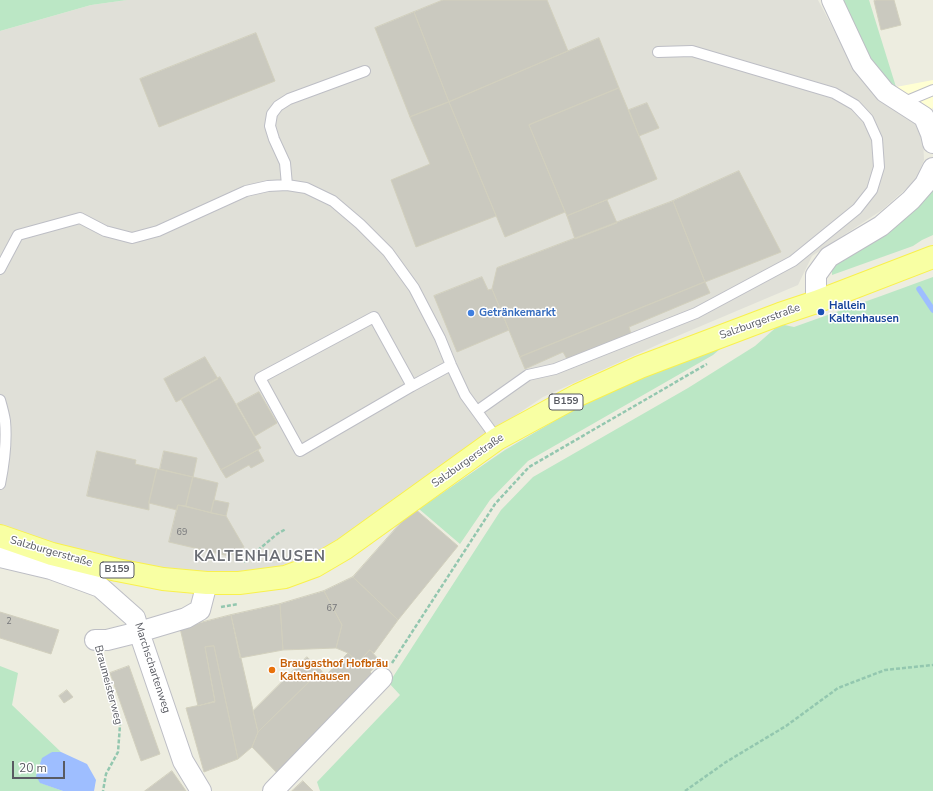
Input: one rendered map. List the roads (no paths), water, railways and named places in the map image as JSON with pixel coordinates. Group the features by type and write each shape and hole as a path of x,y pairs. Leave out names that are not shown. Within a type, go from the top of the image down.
{"main road":[{"name":"Salzburgerstraße","path":"0,536 52,554 163,579 208,583 239,583 285,577 315,566 344,549 497,439 578,395 640,367 933,257"}],"street":[{"path":"832,0 862,64 885,92 924,117 933,143"},
{"path":"816,302 816,275 829,257 881,226 911,200 925,184 933,168"},
{"name":"Marchschartenweg","path":"0,556 51,569 100,587 135,618 184,761 201,791"},
{"name":"Braumeisterweg","path":"95,640 107,640 186,618 200,610 208,583"},
{"path":"273,791 382,678"}],"lane":[{"path":"477,411 528,375 555,369 696,313 793,261 857,209 872,190 879,167 877,139 868,119 855,105 834,94 692,51 658,52"},
{"path":"287,184 285,163 270,126 272,114 278,106 289,99 365,70"},
{"path":"902,102 933,90"},
{"path":"0,269 18,235 80,218 105,231 132,238 158,231 246,191 268,186 287,184 306,188 333,201 360,224 388,252 414,288 440,338 466,395 497,439"},
{"path":"412,386 374,317 260,378 300,451 451,365"},
{"path":"0,400 5,422 5,448 4,464 0,484"}],"water":[{"path":"52,752 61,752 87,764 96,780 94,791 63,791 40,783 36,776 42,758"}],"waterway":[{"path":"919,289 933,310"}],"place":[{"name":"Hallein Kaltenhausen","path":"821,312"},
{"name":"Getränkemarkt","path":"471,313"},
{"name":"Braugasthof Hofbräu Kaltenhausen","path":"272,670"}],"district":[{"name":"KALTENHAUSEN","path":"260,557"}]}
